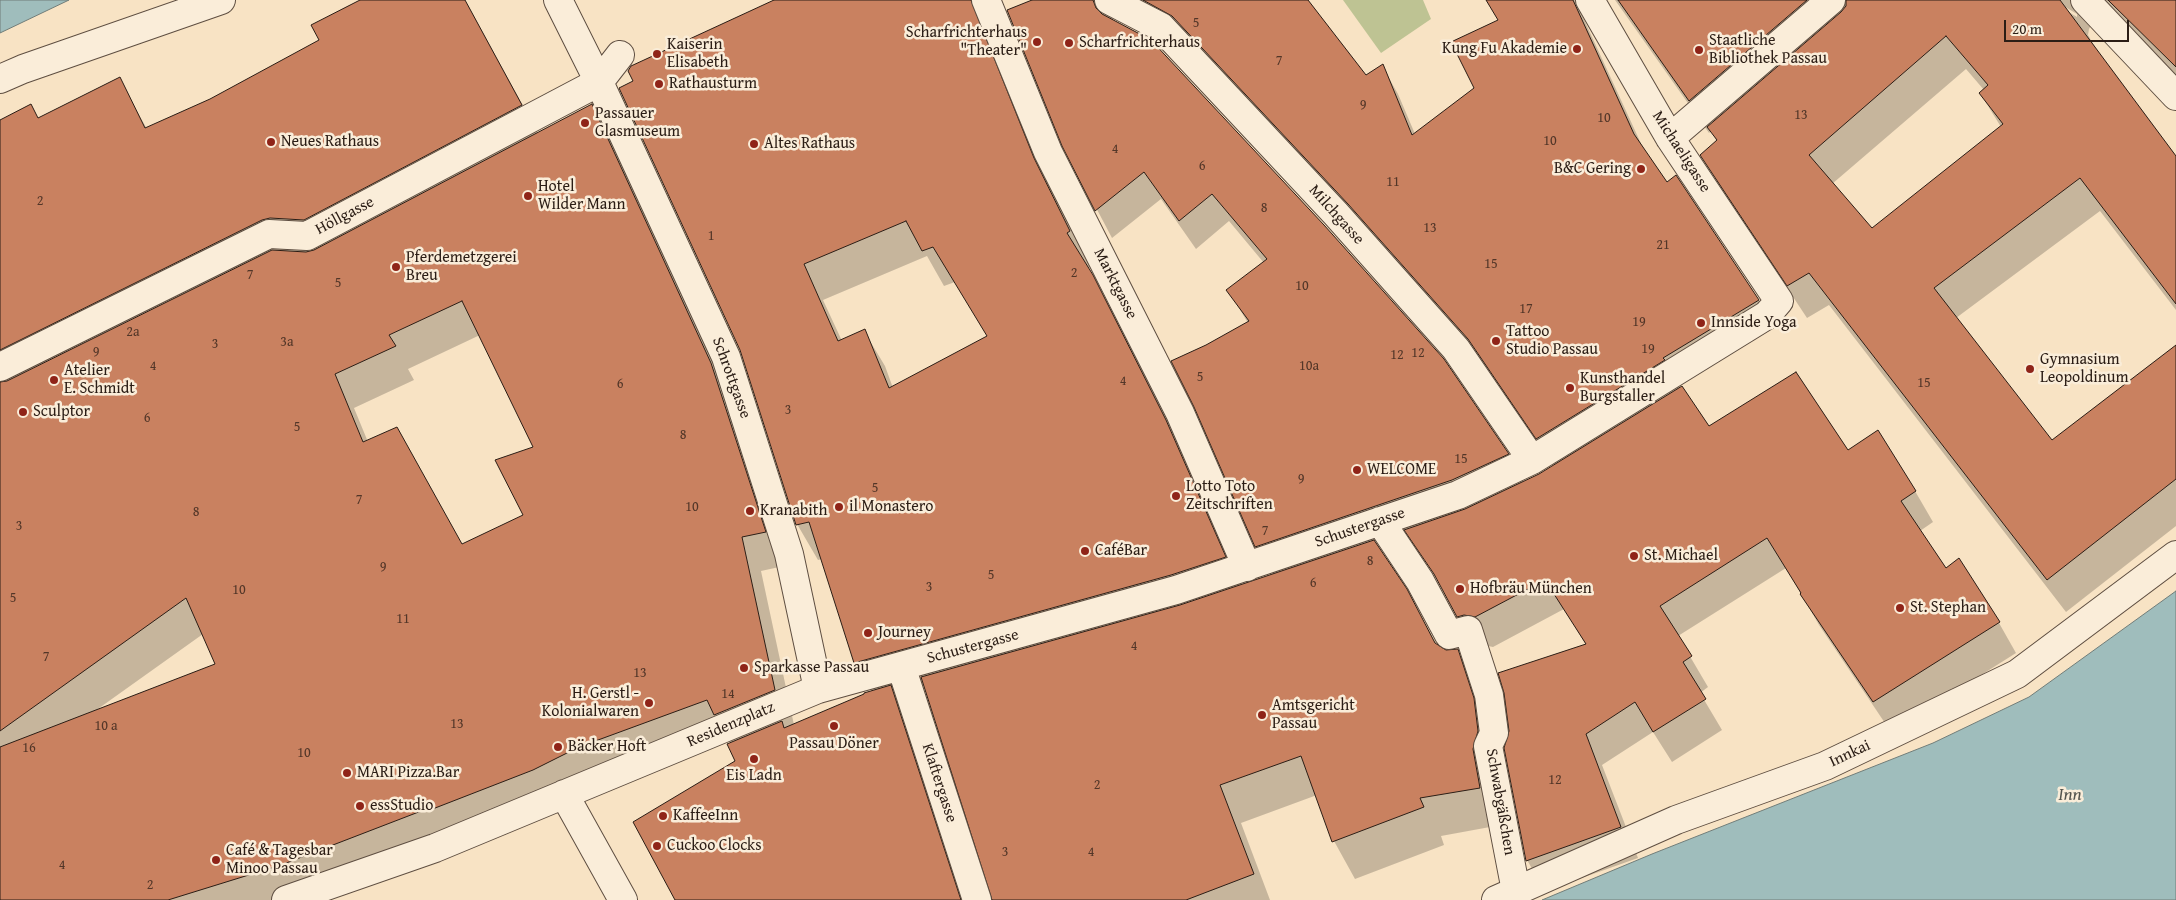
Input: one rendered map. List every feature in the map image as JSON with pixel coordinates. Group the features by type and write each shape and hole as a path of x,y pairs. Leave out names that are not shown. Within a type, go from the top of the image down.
{"street":[{"path":"0,79 23,69 221,0"},
{"name":"Schrottgasse","path":"558,0 599,82 726,357 789,554 818,689"},
{"name":"Marktgasse","path":"986,0 1048,152 1180,413 1247,567"},
{"name":"Milchgasse","path":"1110,0 1161,27 1336,214 1456,349 1532,460"},
{"name":"Michaeligasse","path":"1590,0 1670,138 1779,301"},
{"path":"1670,138 1831,0"},
{"path":"2085,0 2176,96"},
{"name":"Höllgasse","path":"0,367 144,294 269,234 307,236 599,82 620,55"},
{"name":"Schustergasse","path":"901,666 1080,618 1247,567 1458,495 1532,460 1767,315 1779,301"},
{"name":"Schwabgäßchen","path":"1380,521 1420,581 1449,635 1468,630 1489,695 1494,733 1488,746 1506,896"},
{"name":"Innkai","path":"1506,896 1676,820 1825,766 2017,674 2176,555"},
{"name":"Residenzplatz","path":"286,900 435,848 818,689 901,666"},
{"name":"Klaftergasse","path":"901,666 977,900"},
{"path":"564,794 623,900"}],"green space":[{"path":"1343,0 1423,0 1431,19 1381,53"}],"water":[{"path":"0,0 69,0 0,33"},
{"name":"Inn","path":"2176,591 2176,900 1542,900 1652,854 1933,743 2029,697"}],"building":[{"name":"Neues Rathaus","path":"360,0 465,0 522,105 304,220 270,218 262,220 0,350 0,120 31,104 38,118 120,77 145,128 210,99 319,40 311,25"},
{"path":"774,0 971,0 1034,158 1070,231 1067,233 1093,275 1166,420 1226,557 1171,575 854,663 809,522 796,525 740,350 619,88 633,81 628,71 631,66","holes":["906,221 922,251 933,247 987,336 889,388 865,329 838,341 804,264"]},
{"path":"1032,0 1093,0 1096,8 1102,14 1151,40 1324,225 1444,359 1509,454 1452,480 1255,547 1194,407 1171,361 1206,345 1249,321 1226,290 1267,259 1212,194 1179,221 1144,172 1095,211 1062,146 1007,10"},
{"path":"1143,0 1308,0 1366,75 1383,64 1412,135 1474,88 1451,42 1498,20 1486,0 1573,0 1634,134 1667,182 1676,175 1759,300 1663,358 1665,360 1536,439 1468,339 1348,204 1172,16"},
{"name":"Staatliche Bibliothek Passau","path":"1618,0 1807,0 1689,101"},
{"name":"Gymnasium Leopoldinum","path":"1846,0 2060,0 2176,156 2176,304 2080,178 1934,288 2052,440 2176,345 2176,479 2047,580 1809,273 1787,286 1700,155 1717,140 1707,127 1846,6","holes":["1946,36 1988,85 1979,93 2003,124 1872,228 1809,155"]},
{"path":"2108,0 2176,0 2176,67"},
{"path":"592,104 711,363 766,532 742,537 775,690 714,715 707,700 579,747 533,770 430,810 429,808 281,865 168,900 0,900 0,747 215,664 186,598 0,731 0,382 7,381 272,250 306,252 314,250","holes":["462,301 533,447 495,460 523,515 462,544 397,427 363,442 335,374 396,346 389,335"]},
{"path":"1796,372 1848,450 1878,430 1916,491 1901,501 1946,568 1959,558 2000,622 1873,702 1800,594 1767,538 1660,606 1692,656 1683,662 1706,699 1653,732 1635,702 1586,734 1621,827 1526,861 1504,748 1509,731 1504,693 1498,673 1586,644 1545,580 1475,617 1464,615 1457,617 1434,574 1404,530 1465,509 1539,474 1682,386 1709,426"},
{"path":"1374,540 1407,589 1435,643 1446,650 1458,649 1474,698 1478,731 1473,749 1480,788 1420,798 1424,807 1332,842 1301,756 1220,785 1254,874 1186,900 992,900 921,677 1180,605"},
{"path":"891,685 961,900 675,900 633,822 735,761 727,744 782,721 784,728 864,693"}],"place":[{"name":"Scharfrichterhaus \"Theater\"","path":"1037,42"},
{"name":"Scharfrichterhaus","path":"1069,43"},
{"name":"Kung Fu Akademie","path":"1577,49"},
{"name":"Staatliche Bibliothek Passau","path":"1699,50"},
{"name":"Kaiserin Elisabeth","path":"657,54"},
{"name":"Rathausturm","path":"659,84"},
{"name":"Passauer Glasmuseum","path":"585,123"},
{"name":"Neues Rathaus","path":"271,142"},
{"name":"Altes Rathaus","path":"754,144"},
{"name":"B&C Gering","path":"1641,169"},
{"name":"Hotel Wilder Mann","path":"528,196"},
{"name":"Pferdemetzgerei Breu","path":"396,267"},
{"name":"Innside Yoga","path":"1701,323"},
{"name":"Tattoo Studio Passau","path":"1496,341"},
{"name":"Gymnasium Leopoldinum","path":"2030,369"},
{"name":"Atelier E. Schmidt","path":"54,380"},
{"name":"Kunsthandel Burgstaller","path":"1570,388"},
{"name":"Sculptor","path":"23,412"},
{"name":"WELCOME","path":"1357,470"},
{"name":"Lotto Toto Zeitschriften","path":"1176,496"},
{"name":"il Monastero","path":"839,507"},
{"name":"Kranabith","path":"750,511"},
{"name":"CaféBar","path":"1085,551"},
{"name":"St. Michael","path":"1634,556"},
{"name":"Hofbräu München","path":"1460,589"},
{"name":"St. Stephan","path":"1900,608"},
{"name":"Journey","path":"868,633"},
{"name":"Sparkasse Passau","path":"744,668"},
{"name":"H. Gerstl - Kolonialwaren","path":"649,703"},
{"name":"Amtsgericht Passau","path":"1262,715"},
{"name":"Passau Döner","path":"834,726"},
{"name":"Bäcker Hoft","path":"558,747"},
{"name":"Eis Ladn","path":"754,759"},
{"name":"MARI Pizza.Bar","path":"347,773"},
{"name":"essStudio","path":"360,806"},
{"name":"KaffeeInn","path":"663,816"},
{"name":"Cuckoo Clocks","path":"657,846"},
{"name":"Café & Tagesbar Minoo Passau","path":"216,860"}]}
